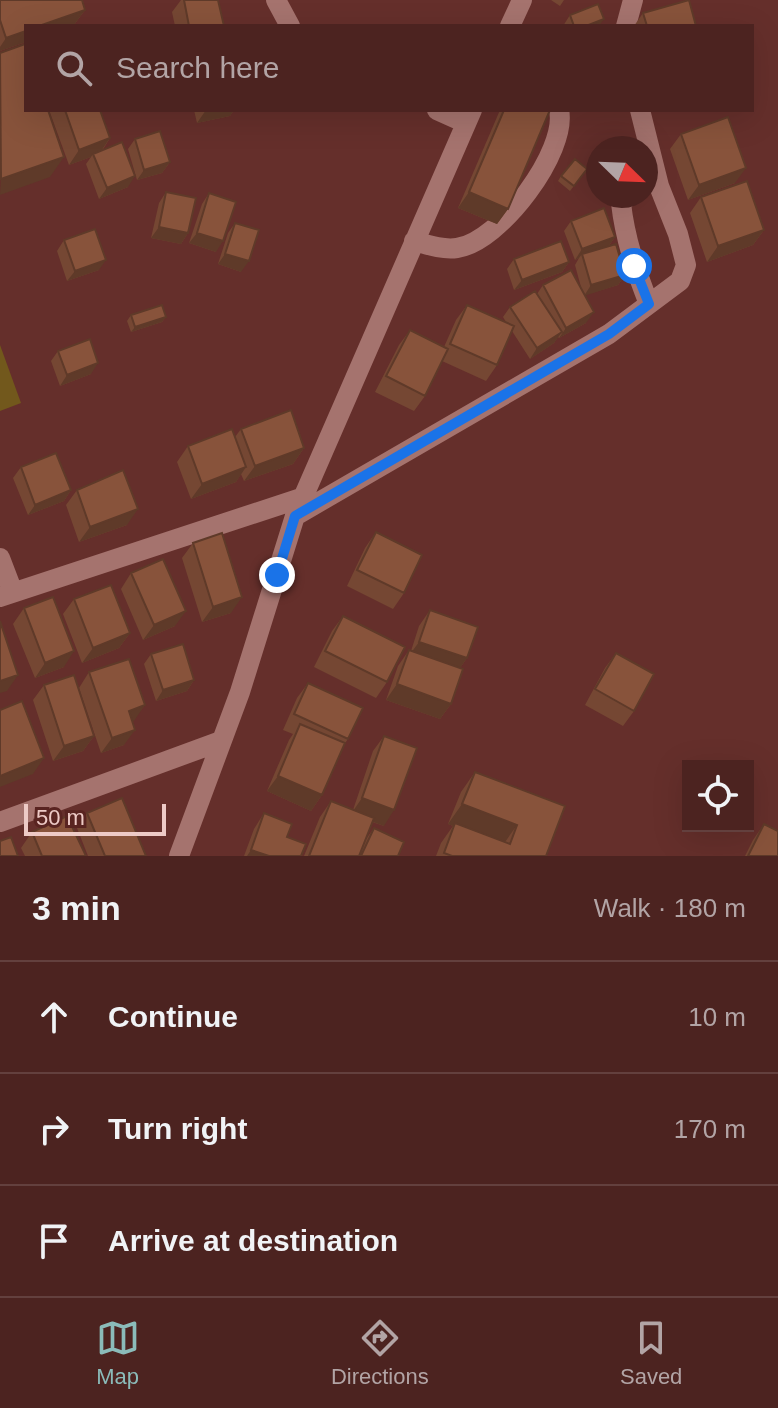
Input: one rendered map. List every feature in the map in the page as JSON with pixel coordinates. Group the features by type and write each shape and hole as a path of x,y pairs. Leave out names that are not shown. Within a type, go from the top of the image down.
{"street":[{"path":"276,0 289,24"},
{"path":"511,24 522,0"},
{"path":"627,24 633,0"},
{"path":"179,856 221,741 295,516 469,116 448,112"},
{"path":"414,241 434,248 459,248 490,234 516,209 546,162 561,120 559,112"},
{"path":"640,112 644,136"},
{"path":"295,516 609,334 680,281 686,265 678,234 658,198"},
{"path":"622,208 634,266 649,304"},
{"path":"0,558 6,595 304,497"},
{"path":"0,822 221,741"}],"shaded area":[{"path":"0,345 21,403 0,411"}],"building":[{"path":"0,0 82,0 85,10 45,24 24,24 24,32 6,38 0,20"},
{"path":"184,0 218,0 224,24 189,24"},
{"path":"689,0 695,24 646,24 643,13"},
{"path":"598,4 604,19 591,24 573,24 570,15"},
{"path":"24,44 24,112 49,112 64,157 1,179 0,53"},
{"path":"66,112 101,112 110,138 79,150"},
{"path":"503,112 549,112 508,209 469,192"},
{"path":"728,117 746,168 699,185 681,134"},
{"path":"160,131 170,162 144,170 135,139"},
{"path":"122,142 135,176 107,188 93,154"},
{"path":"575,159 586,168 574,186 561,176"},
{"path":"747,181 764,230 718,246 701,197"},
{"path":"166,192 196,198 188,233 159,227"},
{"path":"209,193 236,202 223,241 197,233"},
{"path":"604,208 615,237 582,249 571,221"},
{"path":"235,223 259,230 249,261 225,254"},
{"path":"95,229 106,260 75,271 64,240"},
{"path":"561,241 569,262 522,280 514,259"},
{"path":"616,244 625,275 591,285 582,254"},
{"path":"571,270 594,312 566,328 543,285"},
{"path":"535,291 562,332 537,348 510,307"},
{"path":"162,305 166,317 135,327 131,315"},
{"path":"467,305 514,326 497,365 450,344"},
{"path":"410,330 448,349 425,396 386,376"},
{"path":"90,339 98,363 67,375 58,351"},
{"path":"291,410 304,448 255,466 241,429"},
{"path":"232,429 246,467 202,484 188,446"},
{"path":"56,453 71,490 35,505 21,467"},
{"path":"123,470 138,509 90,527 77,490"},
{"path":"376,532 422,555 404,593 357,570"},
{"path":"222,533 242,597 213,607 193,543"},
{"path":"163,559 186,611 154,625 131,573"},
{"path":"111,585 130,633 93,648 74,599"},
{"path":"53,597 74,651 45,663 24,608"},
{"path":"430,610 478,627 467,658 419,642"},
{"path":"343,616 405,647 387,682 325,651"},
{"path":"0,621 18,675 0,681"},
{"path":"183,644 194,680 163,690 151,654"},
{"path":"409,650 463,669 451,704 397,684"},
{"path":"616,653 654,674 634,711 595,689"},
{"path":"129,659 145,705 129,711 135,730 112,738 89,672"},
{"path":"74,675 94,736 64,746 44,685"},
{"path":"308,683 363,708 348,739 294,714"},
{"path":"22,701 44,758 0,776 0,710"},
{"path":"300,724 345,743 322,795 278,776"},
{"path":"384,736 417,748 394,810 362,798"},
{"path":"475,772 565,806 546,856 452,856 444,853 455,823 510,844 517,825 462,804"},
{"path":"122,798 146,856 105,856 87,813"},
{"path":"331,801 374,818 359,856 309,856"},
{"path":"264,813 292,824 287,837 306,844 301,856 269,856 251,850"},
{"path":"67,816 86,856 42,856 32,832"},
{"path":"764,824 778,831 778,856 748,856"},
{"path":"374,828 404,842 398,856 361,856"},
{"path":"11,837 18,856 0,856 0,841"}],"route":[{"path":"277,575 295,516 609,334 649,304 634,266"}]}
